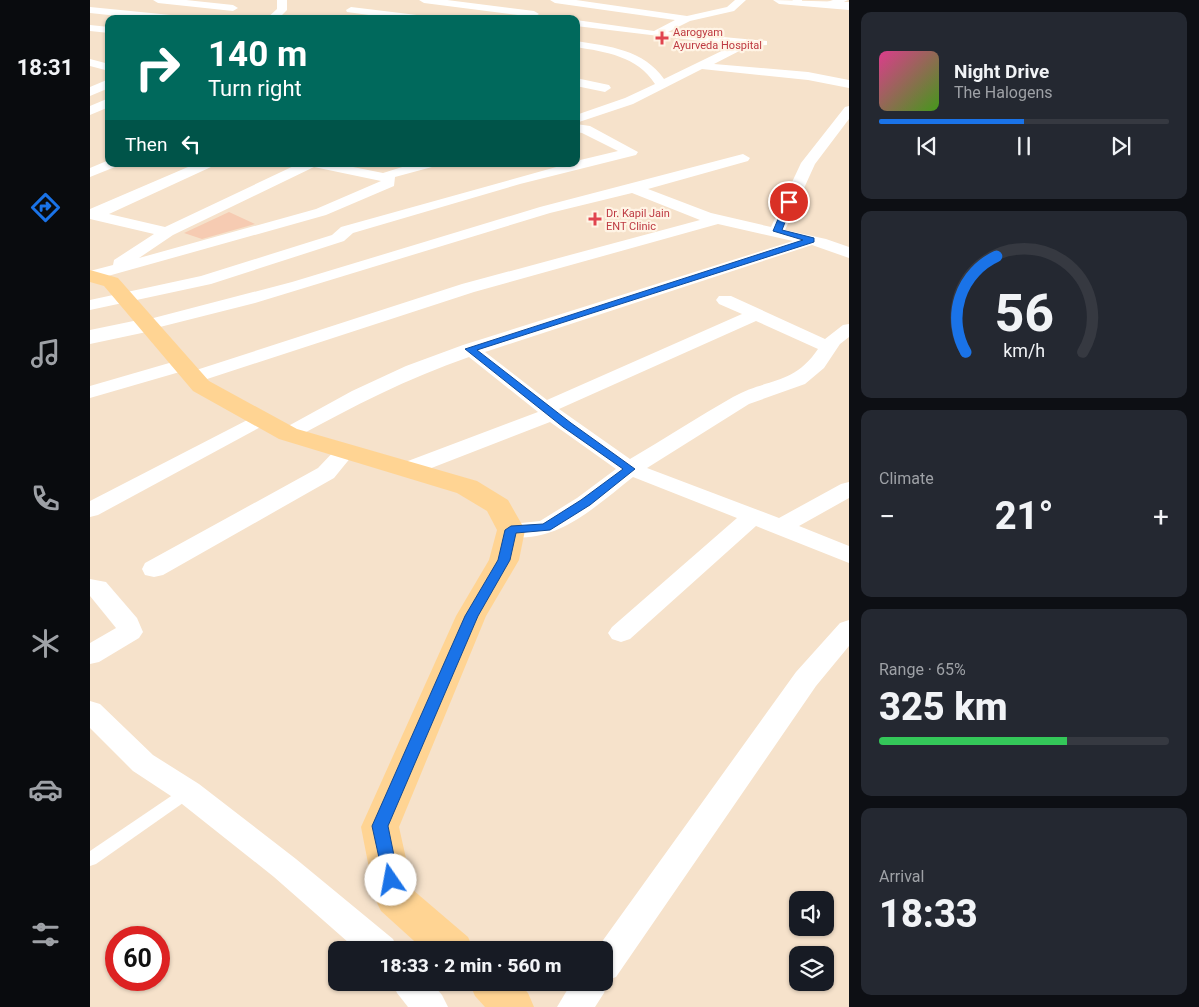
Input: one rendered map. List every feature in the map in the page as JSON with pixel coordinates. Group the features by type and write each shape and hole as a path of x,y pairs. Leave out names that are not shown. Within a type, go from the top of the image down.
{"main road":[{"path":"96,275 110,282 201,386 288,434 467,487 498,506 511,530 504,560 471,616 380,826 395,899 443,941"},
{"path":"498,991 513,1007"}],"street":[{"path":"158,0 233,8"},
{"path":"276,15 282,10 282,0"},
{"path":"424,0 518,15"},
{"path":"534,15 556,0 688,19"},
{"path":"655,34 688,19 716,14 730,9 741,0"},
{"path":"779,0 837,2 849,6"},
{"path":"90,10 141,15"},
{"path":"351,10 377,15"},
{"path":"580,24 655,34 763,43"},
{"path":"90,28 105,30"},
{"path":"580,118 629,101 747,43"},
{"path":"580,45 631,56 655,72 662,85"},
{"path":"90,62 105,67"},
{"path":"702,66 808,76 849,84"},
{"path":"580,83 606,88"},
{"path":"90,92 105,85"},
{"path":"90,112 105,104"},
{"path":"777,231 808,163 849,110"},
{"path":"90,112 105,113"},
{"path":"580,129 631,152 580,165"},
{"path":"90,337 221,308 585,198 673,179 743,158"},
{"path":"90,173 105,166"},
{"path":"92,214 199,167"},
{"path":"96,275 167,232 303,167"},
{"path":"352,167 388,178"},
{"path":"96,275 321,212 389,183 388,175 416,167"},
{"path":"90,305 205,280 338,238 347,230 515,181 571,167"},
{"path":"634,188 686,210 812,240 849,253"},
{"path":"92,214 167,232"},
{"path":"90,392 188,371 468,288 719,219"},
{"path":"288,434 359,395 413,370 470,349 812,240"},
{"path":"725,300 754,315 828,346"},
{"path":"408,470 549,411 754,315"},
{"path":"511,530 545,528 586,503 630,469 742,400 798,380 817,364 833,340 849,328"},
{"path":"470,349 549,411 630,469 849,555"},
{"path":"90,510 261,419"},
{"path":"154,569 326,473 344,451"},
{"path":"780,527 849,489"},
{"path":"621,633 753,516"},
{"path":"90,587 97,588 128,624 130,632 90,655"},
{"path":"613,953 806,679 849,629"},
{"path":"90,711 143,763 188,792 285,868 370,941"},
{"path":"417,991 430,1007"},
{"path":"574,1007 586,991"}],"lane":[{"path":"90,858 188,792"}],"shaded area":[{"path":"90,0 849,0 849,1007 90,1007"}],"building":[{"path":"229,212 255,224 202,239 184,233"}],"place":[{"name":"Aarogyam Ayurveda Hospital","path":"662,38"},
{"name":"Dr. Kapil Jain ENT Clinic","path":"595,219"}],"route":[{"path":"391,880 380,826 471,616 504,560 511,530 545,528 586,503 630,469 567,425 470,349 812,240 777,231 789,202"}]}
